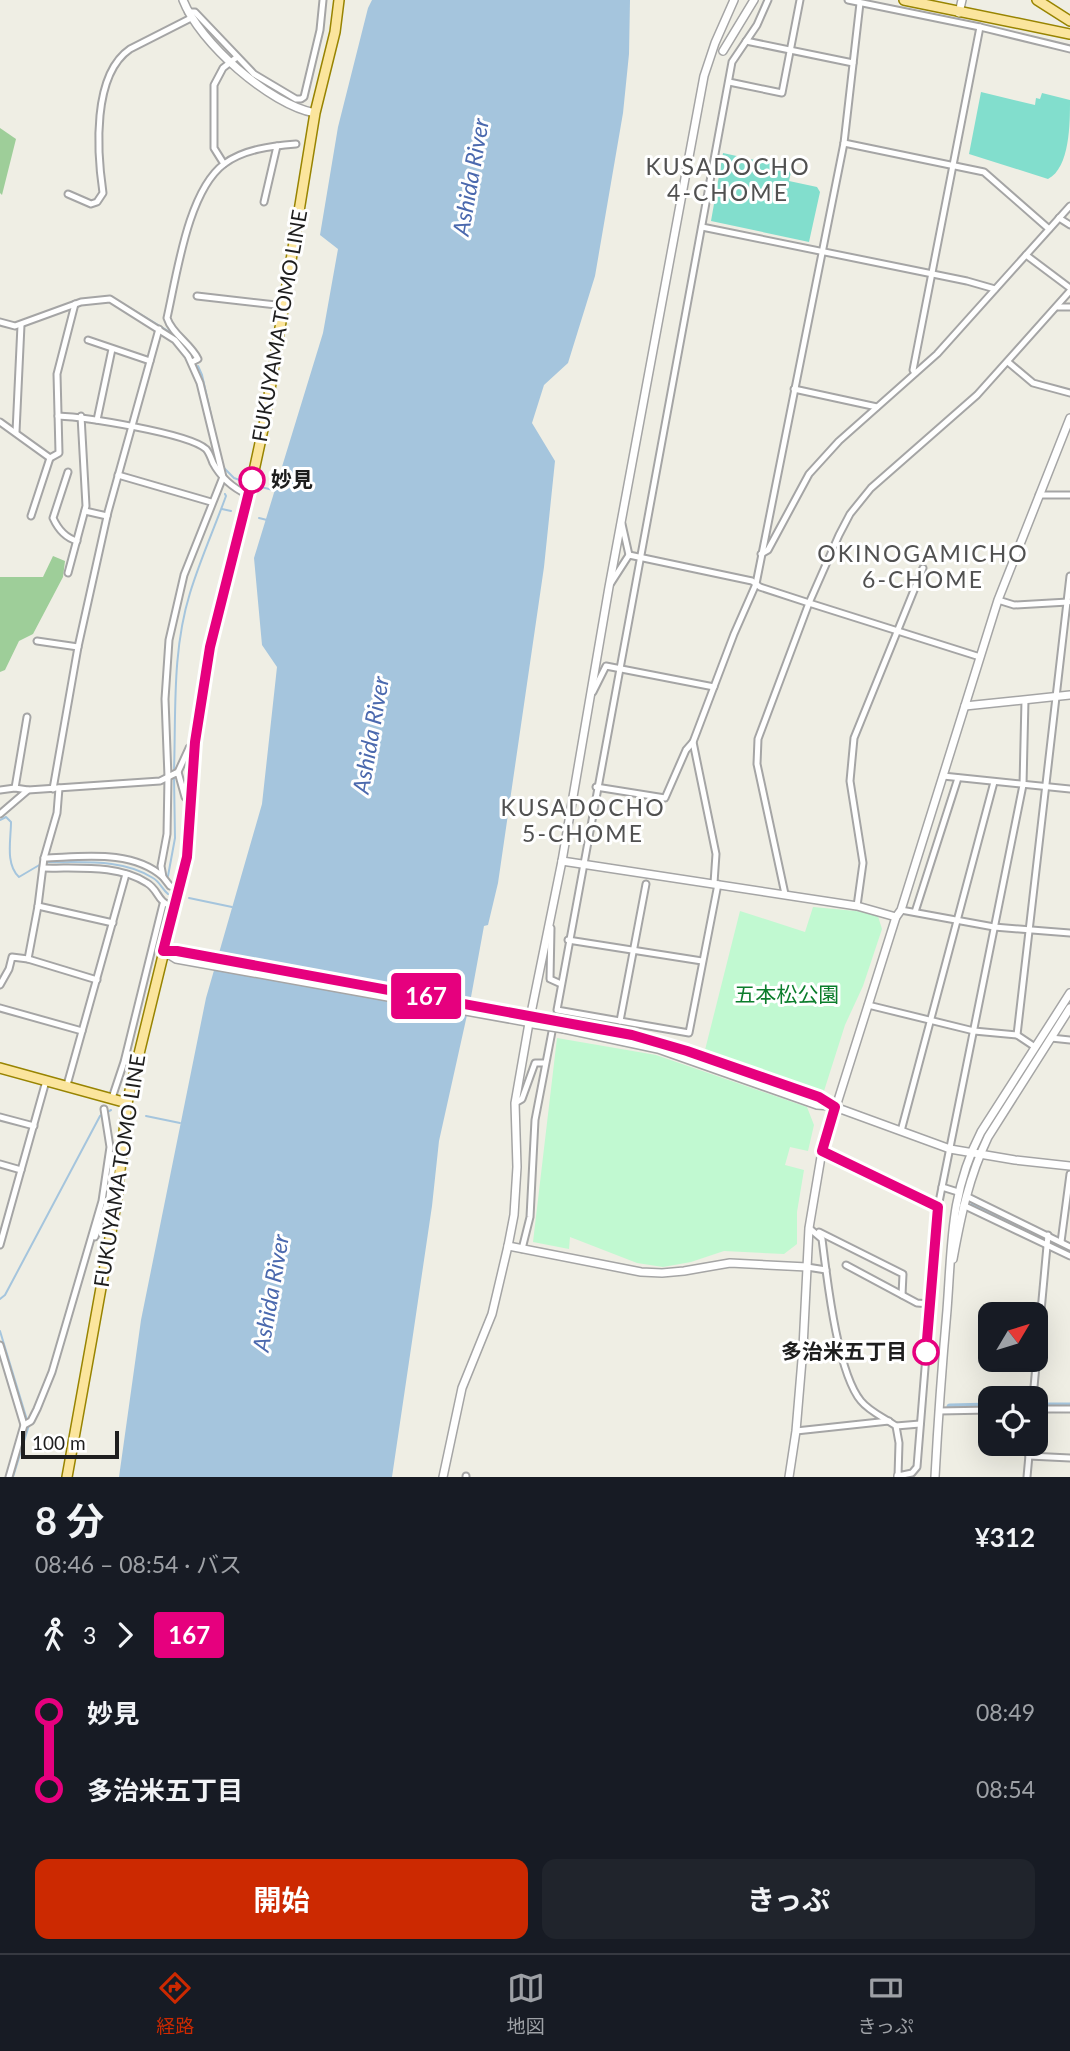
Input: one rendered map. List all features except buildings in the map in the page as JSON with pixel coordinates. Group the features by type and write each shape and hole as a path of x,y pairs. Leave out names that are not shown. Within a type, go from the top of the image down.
{"main road":[{"name":"FUKUYAMA TOMO LINE","path":"67,1477 127,1103 187,857 195,742 210,647 265,420 315,113 335,32 339,0"},
{"path":"904,0 1070,34"},
{"path":"1037,0 1070,21"},
{"path":"0,1068 127,1103"}],"street":[{"path":"183,0 189,15 234,59 296,99 304,97 320,30 323,0"},
{"path":"443,1477 462,1388 492,1314 508,1246 514,1215 517,1167 515,1104 528,1019 562,861 609,587 704,76 734,0"},
{"path":"723,51 754,0"},
{"path":"522,1249 530,1217 535,1120 545,1063 732,62 757,25 768,0"},
{"path":"729,82 782,93 800,0"},
{"path":"848,0 1070,49"},
{"path":"959,13 962,0"},
{"path":"596,786 664,798 686,750 693,742 756,584 844,143 860,3"},
{"path":"68,194 91,204 97,202 103,193 100,172 102,104 110,71 124,53 189,15"},
{"path":"915,373 913,370 979,27"},
{"path":"1043,43 1045,31"},
{"path":"746,41 853,63"},
{"path":"234,59 248,79 302,111 315,113"},
{"path":"224,164 214,148 214,85 217,76 234,59"},
{"path":"844,143 984,172 1049,229"},
{"path":"192,362 198,359 194,351 169,325 167,318 190,222 199,196 206,183 224,164 244,154 296,144"},
{"path":"264,202 277,146"},
{"path":"761,554 768,550 808,474 839,441 937,354 1070,206"},
{"path":"1059,218 1070,225"},
{"path":"702,227 995,289"},
{"path":"785,894 757,764 756,750 762,725 809,603 850,514 871,488 978,395 1058,307 1070,289 1026,255"},
{"path":"197,296 285,306"},
{"path":"0,322 21,325 75,304 110,299 183,347 200,383 222,477 184,575 169,640 165,710 173,775 161,876"},
{"path":"31,516 50,458 59,450 57,374 75,304"},
{"path":"1058,307 1070,307"},
{"path":"16,432 21,325"},
{"path":"28,959 44,863 57,813 56,789 78,647 107,516 159,329"},
{"path":"88,340 150,361"},
{"path":"97,420 112,349"},
{"path":"1008,362 1033,383 1070,393"},
{"path":"794,389 877,407"},
{"path":"58,416 81,416 163,433 204,447 222,477 238,490 250,488"},
{"path":"68,573 85,511 81,416"},
{"path":"789,1477 796,1431 809,1228 822,1151 998,600 1070,418"},
{"path":"0,422 50,458"},
{"path":"68,472 54,518 57,527 69,539 77,541"},
{"path":"118,475 212,502"},
{"path":"1038,495 1070,495"},
{"path":"85,511 107,516"},
{"path":"609,587 629,555 622,522"},
{"path":"629,555 752,581 809,603 980,657"},
{"path":"857,906 863,863 850,781 854,737 923,568"},
{"path":"1017,1035 1070,576"},
{"path":"998,600 1014,605 1069,602"},
{"path":"37,640 78,647"},
{"path":"589,702 606,666 714,687"},
{"path":"965,706 1070,695"},
{"path":"809,1228 822,1239 841,1352 850,1383 864,1405 896,1426 899,1443 898,1477 912,1473 917,1467 938,1207 1023,785 1025,700"},
{"path":"15,788 27,717"},
{"path":"0,790 56,789 160,781 173,775 195,742"},
{"path":"556,1010 690,1033 716,883 716,854 693,742"},
{"path":"173,775 191,803"},
{"path":"943,776 1070,789"},
{"path":"915,912 958,778"},
{"path":"901,1131 994,782"},
{"path":"0,814 28,790"},
{"path":"44,863 112,857 135,863 161,876 170,886 180,889"},
{"path":"562,861 857,906 896,917"},
{"path":"44,863 126,874 150,883 163,904 175,908"},
{"path":"67,1086 126,874"},
{"path":"150,883 161,876"},
{"path":"620,1021 646,884"},
{"path":"112,1098 124,1062 163,904"},
{"path":"38,906 113,923"},
{"path":"901,909 994,927 1070,933"},
{"path":"550,914 550,979 561,984"},
{"path":"568,940 702,961"},
{"path":"163,951 565,1025 659,1049 817,1105 835,1107 950,1149 1070,1166"},
{"path":"0,985 12,957 28,959 97,980"},
{"path":"935,1477 950,1237 971,1152 1070,993"},
{"path":"869,1005 974,1031 1017,1035 1035,1047"},
{"path":"0,1008 82,1031"},
{"path":"949,1280 963,1205 962,1194 980,1153 1070,1008"},
{"path":"1051,1038 1070,1040"},
{"path":"515,1104 522,1099 535,1063 545,1063"},
{"path":"0,1245 46,1081"},
{"path":"90,1246 113,1198 113,1164 105,1112"},
{"path":"0,1117 34,1126"},
{"path":"9,1477 27,1424 37,1409 52,1372 102,1201 110,1147"},
{"path":"822,1151 938,1207"},
{"path":"0,1164 21,1170"},
{"path":"1061,1242 1070,1174"},
{"path":"942,1187 962,1194 1048,1240 1070,1256"},
{"path":"963,1205 1070,1247"},
{"path":"0,1211 9,1213"},
{"path":"809,1228 903,1274 902,1295"},
{"path":"1034,1386 1048,1240"},
{"path":"508,1246 641,1272 662,1273 730,1263 826,1270"},
{"path":"846,1265 917,1303 930,1304"},
{"path":"0,1345 27,1424"},
{"path":"1048,1409 1070,1409"},
{"path":"939,1411 978,1410"},
{"path":"796,1431 890,1421"},
{"path":"896,1426 920,1424"},
{"path":"1027,1477 1029,1456 1070,1458"}],"green space":[{"path":"0,128 16,139 2,195 0,193"},
{"path":"53,556 65,561 63,577 33,634 19,641 5,670 0,672 0,577 43,577"},
{"name":"五本松公園","path":"813,907 877,913 882,929 863,986 845,1025 824,1091 705,1050 740,911 805,932"},
{"path":"557,1038 656,1055 807,1107 814,1125 808,1151 790,1147 785,1165 804,1170 797,1212 797,1244 784,1254 724,1251 691,1262 663,1267 637,1263 570,1237 569,1249 533,1242"}],"shaded area":[{"path":"981,92 1035,105 1036,98 1040,99 1042,93 1070,100 1065,155 1061,165 1048,179 969,154"},
{"path":"723,153 792,168 789,181 817,187 820,192 809,242 711,221"}],"water":[{"name":"Ashida River","path":"372,0 630,0 629,54 623,113 595,276 568,363 544,385 532,423 555,461 544,567 498,883 488,925 484,926 439,1141 392,1477 119,1477 141,1320 206,998 262,804 277,667 262,645 254,558 323,333 338,249 320,235 338,127"}],"waterway":[{"path":"117,300 173,334"},
{"path":"198,366 218,446"},
{"path":"224,468 234,478 248,483"},
{"path":"253,485 273,490"},
{"path":"174,771 176,682 184,615 225,494"},
{"path":"222,509 231,511"},
{"path":"259,518 267,520"},
{"path":"168,876 175,838 174,777"},
{"path":"0,820 6,817 11,822 10,858 19,877 41,864"},
{"path":"46,862 101,863 128,867 153,878 168,894"},
{"path":"189,898 232,907"},
{"path":"0,1299 5,1295 100,1116 111,1110"},
{"path":"146,1116 180,1123"},
{"path":"974,1204 1070,1252"},
{"path":"0,1331 27,1420"},
{"path":"950,1407 978,1406"},
{"path":"1048,1406 1070,1406"},
{"path":"13,1477 29,1425"}],"bus line":[{"name":"167","path":"252,480 210,647 195,742 187,857 163,951 177,951 632,1035 660,1042 819,1097 835,1107 822,1151 938,1207 926,1352"}],"place":[{"name":"妙見","path":"252,480"},
{"name":"多治米五丁目","path":"926,1352"}],"district":[{"name":"KUSADOCHO 4-CHOME","path":"728,180"},
{"name":"OKINOGAMICHO 6-CHOME","path":"923,567"},
{"name":"KUSADOCHO 5-CHOME","path":"583,821"}]}
